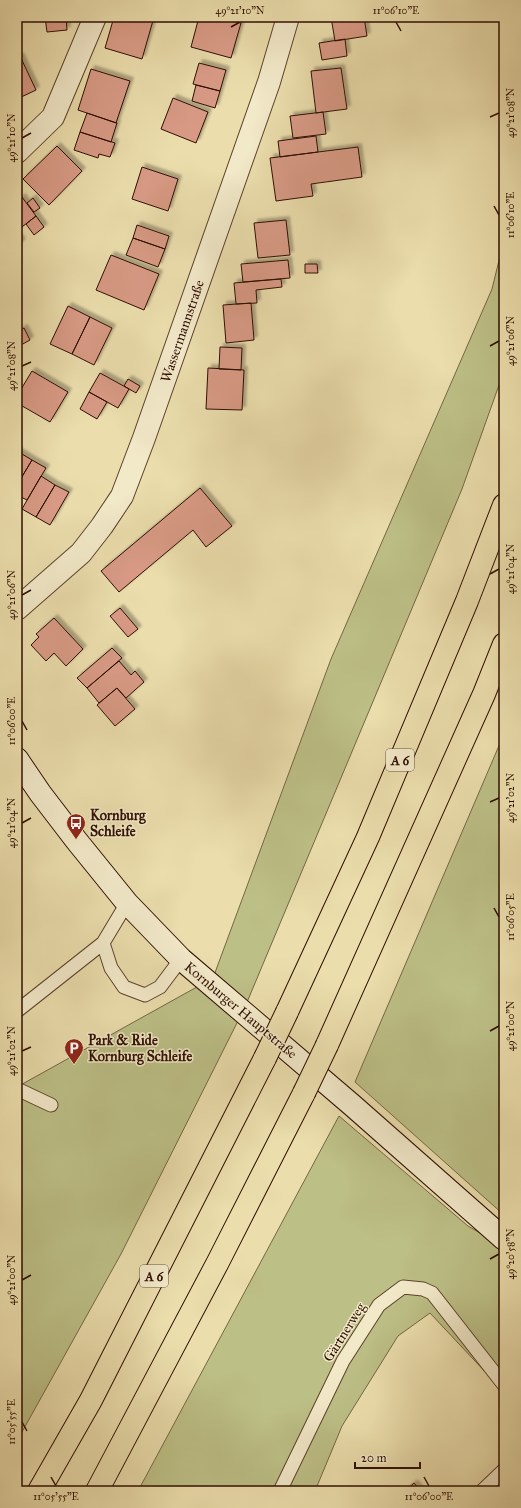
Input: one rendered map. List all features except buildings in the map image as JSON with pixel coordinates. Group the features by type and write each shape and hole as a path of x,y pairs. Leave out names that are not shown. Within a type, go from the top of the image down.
{"highway":[{"name":"A 6","path":"39,1491 91,1400 287,1012 368,837 467,601 504,505"},
{"path":"97,1491 218,1262 304,1093 484,694 504,644"}],"street":[{"path":"17,152 52,117 95,17"},
{"name":"Wassermannstraße","path":"17,609 81,553 102,526 122,496 144,438 268,82 288,17"},
{"name":"Kornburger Hauptstraße","path":"17,759 40,793 127,903 181,959 358,1110 500,1235"}],"lane":[{"path":"17,1011 103,943 127,903"},
{"path":"103,943 111,968 124,988 145,995 160,987 181,959"},
{"path":"17,1089 51,1105"},
{"name":"Gärtnerweg","path":"280,1491 343,1361 379,1305 403,1287 423,1289 432,1293 504,1385"},
{"path":"482,1491 504,1470"}],"green space":[{"path":"504,240 504,371 462,489 245,1007 121,1254 17,1441 17,1087 213,978 331,659 492,289"},
{"path":"504,734 504,1215 355,1082"},
{"path":"339,1116 468,1226 504,1247 504,1392 430,1313 398,1336 342,1426 315,1491 138,1491"}],"place":[{"name":"Kornburg Schleife","path":"76,840"},
{"name":"Park & Ride Kornburg Schleife","path":"74,1065"}]}
